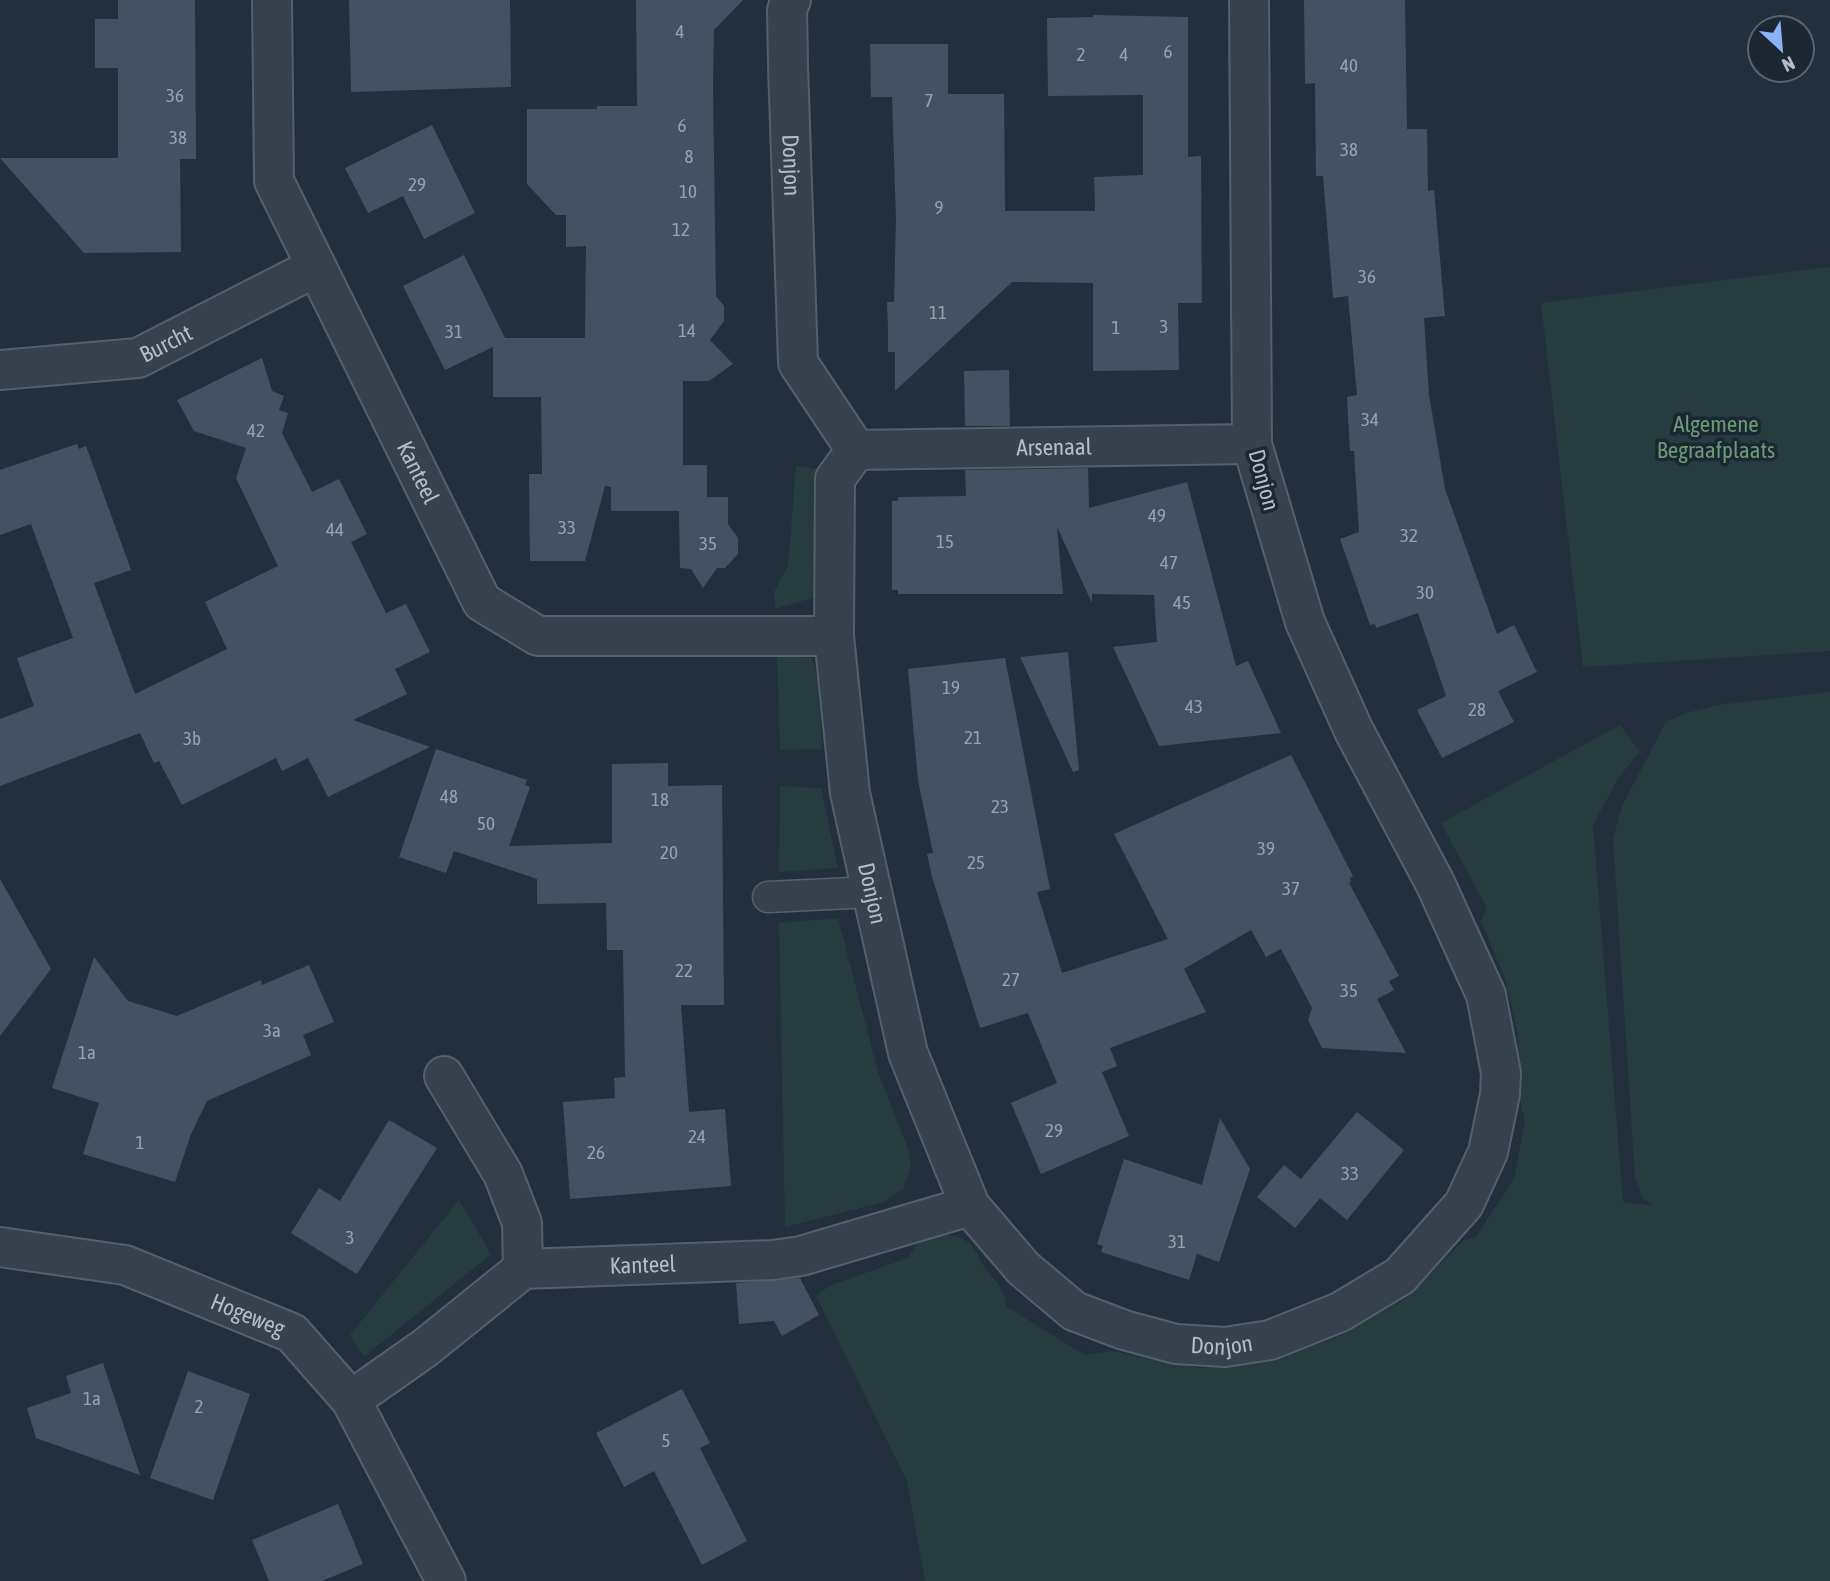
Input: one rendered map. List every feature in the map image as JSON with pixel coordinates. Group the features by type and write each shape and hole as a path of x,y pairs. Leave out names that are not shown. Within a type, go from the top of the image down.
{"street":[{"name":"Kanteel","path":"272,0 274,181 482,602 537,636 834,635"},
{"name":"Donjon","path":"791,0 787,10 798,362 856,450 835,479 834,635 850,793 908,1052 970,1206 1023,1268 1074,1311 1124,1330 1176,1344 1225,1347 1270,1340 1340,1312 1400,1276 1464,1204 1488,1152 1502,1073 1486,995 1435,883 1354,731 1304,622 1252,444 1249,0"},
{"name":"Burcht","path":"0,370 138,358 316,267"},
{"name":"Arsenaal","path":"856,450 1252,444"},
{"path":"351,1400 433,1342 523,1269 522,1223 503,1174 444,1076"},
{"name":"Kanteel","path":"523,1269 773,1260 801,1256 970,1206"},
{"name":"Hogeweg","path":"0,1247 125,1265 292,1333 351,1400 446,1581"}],"lane":[{"path":"768,897 872,892"}],"green space":[{"name":"Algemene Begraafplaats","path":"1830,267 1830,651 1583,667 1541,303"},
{"path":"796,466 826,470 816,597 775,609 774,592 788,566"},
{"path":"777,651 812,658 819,684 822,749 780,750"},
{"path":"1830,692 1830,1581 925,1581 907,1481 816,1296 831,1285 908,1258 921,1237 953,1236 965,1240 975,1249 1002,1290 1007,1307 1085,1355 1112,1351 1199,1368 1257,1362 1333,1339 1405,1299 1464,1240 1476,1237 1514,1179 1525,1122 1520,1101 1517,1031 1505,978 1481,921 1487,908 1441,823 1620,725 1640,752 1619,777 1593,825 1623,1202 1654,1206 1643,1198 1635,1179 1613,839 1622,806 1666,722 1686,713 1718,705"},
{"path":"780,786 821,788 838,868 779,872"},
{"path":"838,918 878,1072 908,1149 911,1168 903,1189 884,1202 785,1227 779,923"},
{"path":"459,1200 491,1254 364,1357 350,1335"}],"building":[{"path":"118,0 195,0 196,159 180,159 181,252 84,253 0,158 118,158 118,68 95,68 95,19 118,19"},
{"path":"349,0 510,0 511,87 351,92"},
{"path":"636,0 743,0 714,30 716,296 724,306 724,321 710,340 733,364 709,381 683,381 683,465 707,465 707,497 728,497 728,524 738,538 738,554 725,568 717,568 703,588 691,569 680,568 679,511 611,511 611,487 605,486 585,561 530,561 529,474 542,474 541,397 493,397 493,347 445,370 403,286 464,255 505,338 585,338 586,246 566,247 566,215 556,215 527,184 527,109 637,106"},
{"path":"1304,0 1405,0 1407,129 1427,129 1428,191 1434,190 1445,316 1424,318 1429,395 1445,489 1497,634 1514,625 1537,672 1498,691 1514,722 1442,758 1417,710 1446,696 1418,613 1376,628 1375,624 1370,625 1340,539 1359,532 1354,451 1350,451 1347,397 1357,395 1348,296 1333,298 1323,176 1316,176 1315,83 1305,84"},
{"path":"1093,15 1188,17 1188,157 1201,156 1202,303 1178,303 1179,370 1093,371 1093,283 1012,282 895,391 895,352 888,352 887,302 894,302 896,218 892,97 871,97 870,44 948,44 948,94 1004,94 1005,211 1095,211 1094,177 1143,175 1143,95 1048,96 1047,18"},
{"path":"432,125 475,213 424,239 403,196 368,213 345,168"},
{"path":"262,358 272,391 284,396 279,410 288,413 282,433 312,492 339,479 367,534 351,542 386,613 406,604 430,652 395,669 407,694 353,720 430,747 328,797 308,758 282,771 276,758 182,805 159,761 154,763 140,733 0,786 0,719 34,706 17,658 73,638 31,524 0,535 0,470 77,444 79,449 86,446 131,570 94,583 135,694 227,649 205,602 278,566 236,478 246,448 194,431 177,400"},
{"path":"1009,370 1010,426 965,426 964,371"},
{"path":"1088,468 1089,508 1187,482 1236,666 1248,661 1281,733 1159,746 1113,647 1157,642 1154,595 1092,594 1092,603 1057,527 1063,594 898,594 898,590 892,590 892,501 898,501 898,497 966,496 965,470"},
{"path":"1068,652 1079,770 1073,772 1020,657"},
{"path":"1005,658 1050,889 1037,892 1062,973 1168,939 1114,834 1291,755 1353,876 1349,883 1399,976 1389,981 1394,990 1377,999 1406,1053 1322,1048 1308,1020 1312,1008 1281,949 1266,957 1251,930 1184,969 1206,1012 1110,1048 1117,1066 1102,1072 1129,1136 1041,1174 1011,1103 1057,1083 1028,1013 980,1028 927,854 933,853 918,780 908,669"},
{"path":"436,749 527,780 525,785 530,787 509,846 612,843 612,764 668,763 668,786 722,785 724,1005 681,1005 689,1112 725,1109 731,1186 570,1199 563,1102 615,1098 614,1078 625,1077 623,950 607,950 606,903 537,904 537,879 454,851 446,873 399,857"},
{"path":"0,879 51,969 0,1036"},
{"path":"94,957 128,1001 177,1016 261,980 262,985 309,965 334,1022 303,1035 311,1055 207,1101 191,1134 175,1182 83,1154 99,1103 52,1088"},
{"path":"1357,1112 1404,1150 1347,1220 1320,1198 1295,1228 1257,1197 1284,1165 1301,1179"},
{"path":"1220,1118 1250,1169 1219,1262 1197,1254 1189,1280 1101,1252 1103,1246 1097,1244 1124,1159 1202,1185"},
{"path":"389,1120 437,1148 357,1274 291,1233 319,1188 340,1201"},
{"path":"800,1278 819,1315 782,1336 774,1321 739,1324 736,1283"},
{"path":"103,1363 140,1475 36,1438 27,1408 71,1393 66,1376"},
{"path":"188,1371 250,1394 213,1500 150,1478"},
{"path":"682,1389 710,1443 700,1448 747,1541 702,1565 654,1471 624,1487 596,1433"},
{"path":"338,1504 363,1564 322,1581 269,1581 252,1540"}]}
